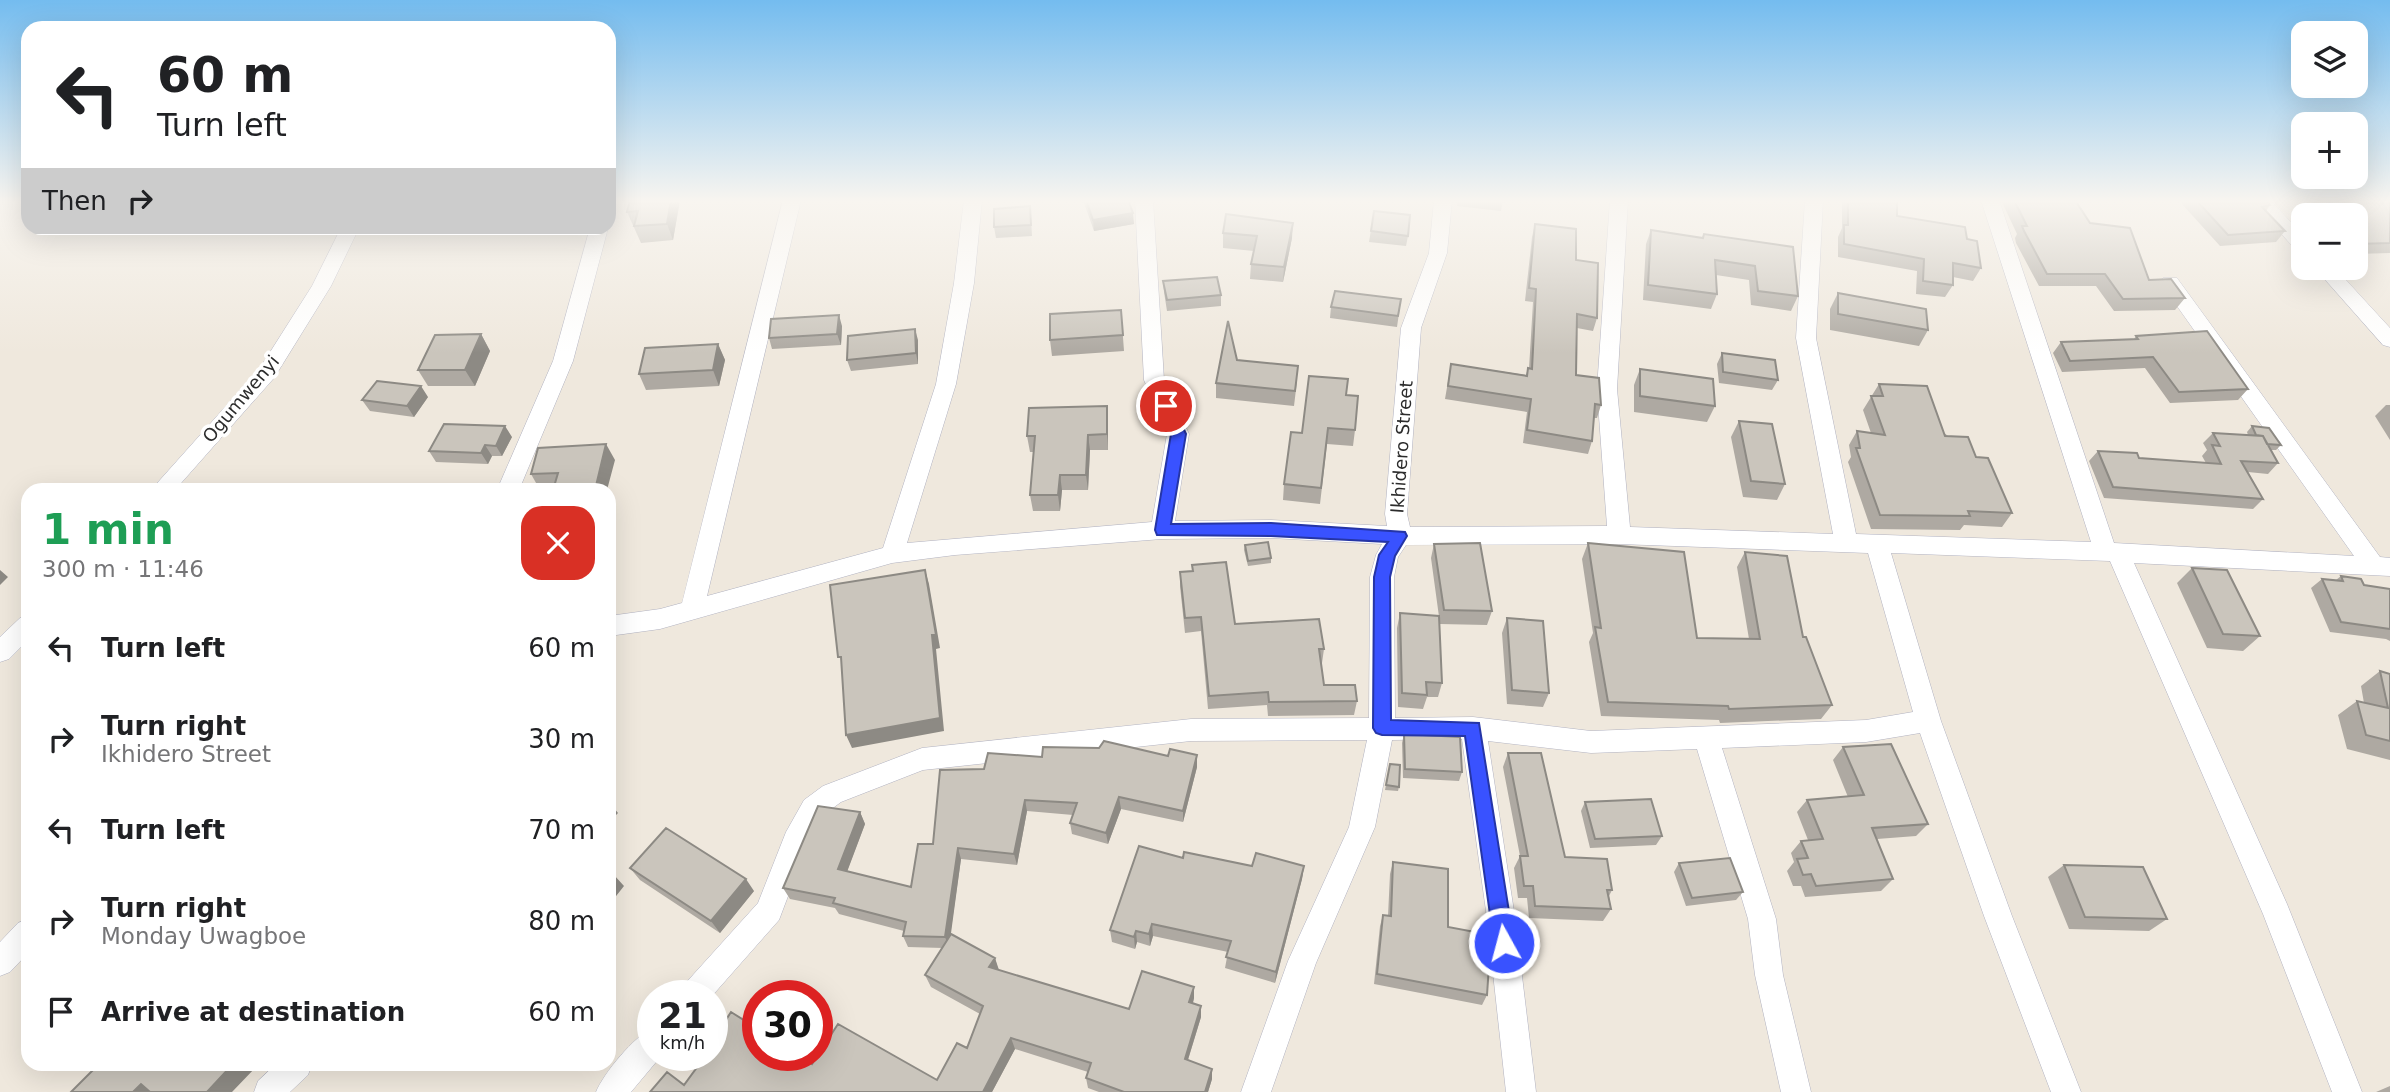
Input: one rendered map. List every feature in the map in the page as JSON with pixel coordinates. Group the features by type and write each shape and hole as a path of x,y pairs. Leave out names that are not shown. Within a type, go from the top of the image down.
{"street":[{"name":"Ogumwenyi","path":"168,483 267,373 321,286 339,251"},
{"path":"511,483 563,361 593,251"},
{"path":"692,610 780,251"},
{"path":"892,554 946,384 967,251"},
{"path":"1147,251 1154,380 1178,434 1163,530"},
{"name":"Ikhidero Street","path":"1256,1092 1302,961 1362,827 1382,728 1382,577 1387,555 1399,536 1396,514 1411,328 1438,251"},
{"path":"1616,251 1607,389 1619,535"},
{"path":"1811,251 1806,338 1846,543"},
{"path":"2008,251 2112,553 2277,912 2347,1092"},
{"path":"2335,280 2390,340"},
{"path":"2170,282 2382,566"},
{"path":"616,631 892,554 955,546 1163,530 1271,529 1399,536 1619,535 2382,566"},
{"path":"1877,544 1928,721 1998,916 2066,1092"},
{"path":"0,652 21,632"},
{"path":"707,980 769,911 794,841 813,808 832,794 922,759 1191,730 1473,728 1591,742 1866,731 1928,721"},
{"path":"1473,728 1502,918 1521,1092"},
{"path":"1706,738 1762,919 1769,975 1796,1092"},
{"path":"0,962 21,940"},
{"path":"611,1092 637,1062"},
{"path":"269,1092 290,1071"}],"building":[{"path":"1254,251 1287,251 1284,267 1251,264"},
{"path":"1532,251 1576,251 1576,260 1598,263 1597,318 1577,314 1576,375 1599,378 1601,405 1595,404 1592,441 1527,430 1531,399 1448,386 1451,364 1527,376 1528,368 1532,369 1536,289 1529,288"},
{"path":"1650,251 1793,251 1798,296 1758,291 1755,266 1715,260 1717,294 1648,285"},
{"path":"1881,251 1978,251 1981,268 1953,263 1953,285 1923,281 1924,259"},
{"path":"2035,251 2138,251 2149,280 2171,279 2185,298 2123,299 2105,274 2047,274"},
{"path":"1217,277 1221,295 1167,300 1163,281"},
{"path":"1335,291 1401,299 1398,316 1331,307"},
{"path":"1838,293 1926,309 1928,330 1838,314"},
{"path":"1121,310 1123,335 1050,340 1050,314"},
{"path":"839,315 837,334 769,338 771,319"},
{"path":"1228,321 1237,360 1298,366 1295,391 1216,383"},
{"path":"915,329 916,353 847,360 848,336"},
{"path":"2207,331 2248,389 2179,392 2153,357 2070,361 2061,342 2138,339 2136,336"},
{"path":"481,334 465,370 418,370 435,335"},
{"path":"718,344 713,370 639,374 645,348"},
{"path":"1722,353 1775,360 1778,380 1723,372"},
{"path":"1640,369 1713,379 1715,406 1640,396"},
{"path":"1309,376 1348,379 1346,395 1358,396 1355,430 1328,428 1321,488 1284,484 1291,432 1302,433"},
{"path":"377,381 421,386 407,406 362,400"},
{"path":"1879,384 1927,386 1945,436 1968,437 1976,457 1988,458 2012,513 1968,511 1970,516 1880,515 1856,448 1860,448 1857,431 1885,435 1871,396 1883,396"},
{"path":"1107,406 1107,434 1088,435 1086,475 1060,475 1058,495 1030,495 1035,436 1027,436 1029,408"},
{"path":"1739,421 1772,424 1785,484 1751,481"},
{"path":"444,424 505,426 496,446 485,445 481,453 429,451"},
{"path":"2252,426 2269,428 2281,445 2267,444 2263,436 2256,435"},
{"path":"2213,433 2263,436 2278,463 2241,461 2263,499 2113,487 2098,451 2137,453 2139,458 2221,464 2212,445 2220,446"},
{"path":"606,444 597,483 555,483 558,473 531,474 538,448"},
{"path":"1268,542 1271,558 1248,561 1245,545"},
{"path":"1480,543 1492,611 1444,610 1434,544"},
{"path":"1588,543 1684,552 1697,638 1760,639 1745,552 1787,556 1803,637 1806,637 1832,705 1729,709 1728,706 1608,702 1595,627 1601,628"},
{"path":"1226,562 1235,624 1319,619 1324,649 1319,649 1324,685 1355,685 1357,701 1269,702 1268,692 1209,696 1201,617 1185,618 1180,572 1193,571 1192,565"},
{"path":"2192,568 2227,570 2260,636 2223,634"},
{"path":"925,570 936,635 932,635 940,718 846,735 841,657 838,657 830,585"},
{"path":"2341,576 2361,579 2364,585 2390,589 2390,629 2341,622 2322,579 2343,581"},
{"path":"1400,613 1439,616 1442,683 1426,682 1427,695 1402,693"},
{"path":"1507,618 1543,621 1549,693 1512,690"},
{"path":"2380,671 2390,674 2390,741 2366,735 2357,701 2388,708"},
{"path":"1404,734 1460,737 1462,772 1405,769"},
{"path":"1104,741 1168,756 1170,749 1197,755 1183,811 1119,797 1106,833 1070,823 1077,803 1025,800 1014,854 958,848 945,937 903,936 906,922 833,903 835,898 783,888 818,806 860,812 838,869 911,887 918,844 933,844 940,770 984,769 988,753 1042,757 1043,747 1099,748"},
{"path":"1891,744 1928,824 1872,828 1893,879 1816,886 1811,874 1803,875 1797,859 1808,858 1801,841 1823,839 1807,800 1864,795 1843,747"},
{"path":"1508,753 1541,753 1565,857 1607,859 1612,890 1607,890 1611,909 1535,906 1533,886 1524,886 1520,856 1528,856"},
{"path":"1390,764 1400,765 1399,787 1386,785"},
{"path":"1651,799 1662,836 1595,839 1585,802"},
{"path":"666,828 746,879 711,921 630,868"},
{"path":"1139,846 1183,858 1184,852 1252,866 1256,853 1304,866 1276,972 1226,957 1231,941 1152,924 1149,934 1136,931 1134,937 1110,930"},
{"path":"1730,858 1743,892 1692,898 1679,863"},
{"path":"1393,862 1448,869 1448,927 1491,935 1487,995 1377,974 1383,915 1391,916"},
{"path":"2064,865 2143,867 2167,919 2085,917"},
{"path":"951,934 995,958 989,967 1129,1009 1142,971 1194,987 1189,1002 1201,1006 1185,1059 1212,1069 1205,1092 1124,1092 1086,1078 1091,1063 1011,1038 983,1092 650,1092 667,1072 684,1085 694,1071 728,1071 728,1017 731,1012 742,1019 742,1071 833,1071 833,1032 838,1024 937,1080 957,1043 967,1048 983,1006 925,975"},
{"path":"92,1071 226,1071 207,1092 150,1092 141,1084 133,1092 71,1092"}],"route":[{"path":"1166,406 1178,434 1163,530 1271,529 1399,536 1387,555 1382,577 1382,728 1473,728 1504,943"}]}
